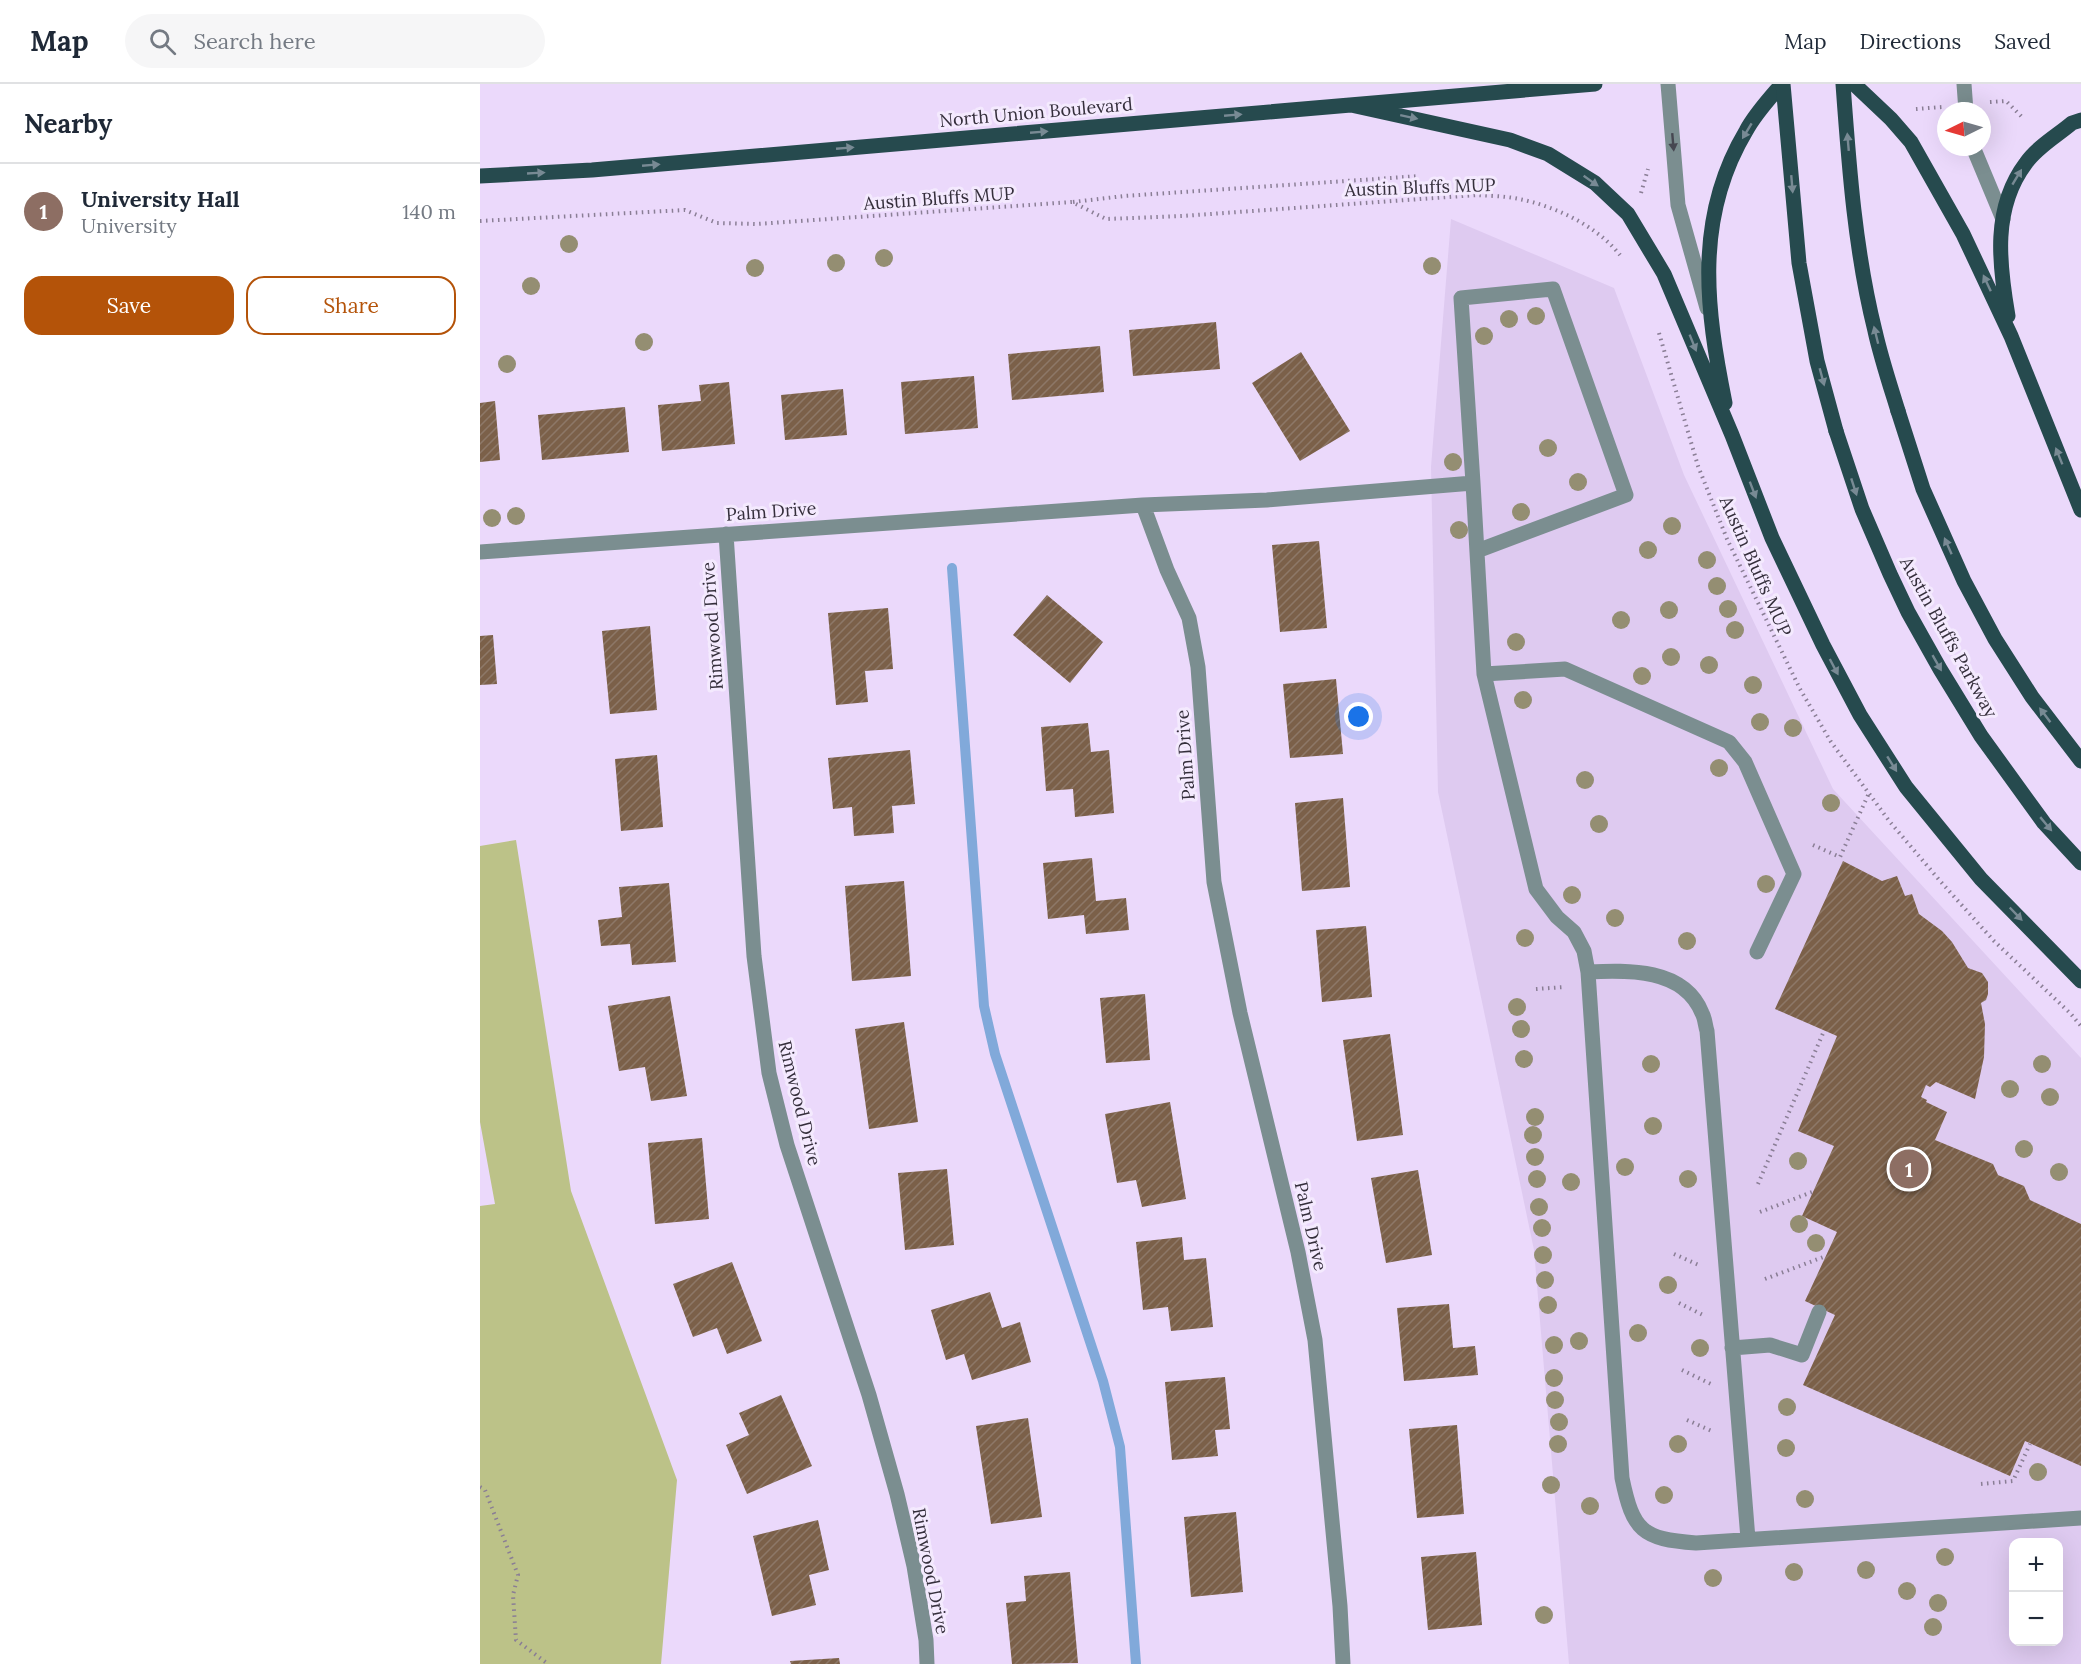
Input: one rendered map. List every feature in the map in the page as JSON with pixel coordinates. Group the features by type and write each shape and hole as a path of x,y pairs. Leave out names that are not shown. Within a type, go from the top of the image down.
{"main road":[{"name":"North Union Boulevard","path":"480,176 604,169 1595,84"},
{"path":"1732,435 1711,322 1708,293 1708,250 1713,215 1723,181 1746,131 1783,84"},
{"name":"Austin Bluffs Parkway","path":"1783,84 1799,263 1817,361 1836,431 1866,520 1908,612 1981,736 2044,823 2081,863"},
{"path":"1843,84 1851,181 1861,258 1875,331 1923,489 1964,581 1995,639 2032,697 2081,761"},
{"path":"1854,84 1891,119 1911,142 1963,234 2011,336 2081,510"},
{"path":"1352,105 1510,140 1548,154 1595,183 1628,214 1664,274 1732,435 1772,538 1823,645 1860,715 1906,787 1981,879 2081,981"},
{"path":"2011,336 2000,269 2003,211 2013,185 2027,161 2073,123 2081,120"}],"street":[{"path":"1668,84 1678,205 1711,322"},
{"path":"1964,84 1965,102"},
{"path":"1977,156 2003,219"},
{"path":"1477,551 1626,495 1553,289 1461,298 1484,674 1536,890 1557,917 1574,932 1584,951 1588,972 1621,1467 1626,1501 1633,1518 1646,1531 1660,1539 1696,1544 2081,1518"},
{"path":"1143,505 1267,500 1473,483"},
{"name":"Palm Drive","path":"480,552 1143,505 1167,570 1189,618 1198,667 1214,882 1240,1012 1298,1252 1315,1340 1339,1594 1342,1664"},
{"name":"Rimwood Drive","path":"726,534 754,956 769,1073 787,1145 869,1395 897,1494 914,1566 926,1641 927,1664"},
{"path":"1484,674 1565,669 1729,742 1745,762 1794,874 1757,952"},
{"path":"1588,972 1622,970 1656,975 1676,983 1692,996 1702,1013 1707,1031 1748,1539"},
{"path":"1732,1348 1770,1345 1802,1355 1820,1312"}],"path":[{"path":"1982,102 2006,101 2024,119"},
{"path":"1912,109 1937,107"},
{"path":"1072,202 1136,195 1420,176"},
{"name":"Austin Bluffs MUP","path":"480,221 685,210 717,223 757,224 1072,202 1106,219 1182,216 1477,195 1518,198 1554,209 1588,227 1622,257"},
{"name":"Austin Bluffs MUP","path":"1656,323 1698,466 1727,538 1764,619 1800,689 1831,742 1941,882 1994,941 2081,1026"},
{"path":"1813,845 1840,856 1869,793"},
{"path":"1758,1184 1824,1031"},
{"path":"1760,1212 1812,1192"},
{"path":"1765,1279 1826,1256"},
{"path":"1981,1484 2013,1482 2030,1443"},
{"path":"480,1487 485,1490 518,1575 513,1594 516,1640 548,1664"}],"shaded area":[{"path":"1451,219 1614,288 1684,475 1833,789 2081,1058 2081,1664 1569,1664 1534,1250 1438,792 1431,467"}],"green space":[{"path":"516,840 571,1191 677,1480 661,1664 480,1664 480,1206 495,1204 480,1122 480,846"}],"building":[{"path":"1216,322 1220,369 1133,376 1129,330"},
{"path":"1100,346 1104,392 1012,400 1008,354"},
{"path":"1301,352 1350,431 1300,461 1252,383"},
{"path":"974,376 978,428 905,434 901,382"},
{"path":"729,382 735,444 662,451 658,405 701,401 699,385"},
{"path":"843,389 847,435 785,440 781,395"},
{"path":"495,401 500,460 480,462 480,403"},
{"path":"625,407 629,452 542,460 538,415"},
{"path":"1319,541 1327,628 1280,632 1272,545"},
{"path":"1047,595 1103,642 1070,683 1013,635"},
{"path":"888,608 893,669 865,671 868,702 836,705 828,613"},
{"path":"650,626 657,710 610,714 602,631"},
{"path":"493,635 497,684 480,685 480,636"},
{"path":"1336,679 1343,754 1290,758 1283,684"},
{"path":"1088,723 1091,752 1109,750 1114,813 1075,817 1073,789 1046,791 1041,727"},
{"path":"910,750 915,804 892,806 894,833 854,836 852,807 833,809 828,758"},
{"path":"657,755 663,827 621,831 615,759"},
{"path":"1343,798 1350,887 1302,891 1295,803"},
{"path":"1092,858 1096,901 1126,898 1129,930 1086,934 1084,915 1048,919 1043,863"},
{"path":"1843,861 1882,881 1897,876 1905,896 1912,894 1919,914 1942,931 1952,942 1968,968 1982,973 1988,982 1986,1000 1981,1003 1985,1024 1984,1057 1975,1099 1936,1082 1930,1087 1926,1085 1921,1097 1927,1100 1926,1102 1947,1112 1935,1140 1993,1164 1998,1175 2024,1186 2030,1200 2081,1224 2081,1466 2025,1441 2010,1476 1803,1385 1835,1315 1805,1301 1837,1232 1802,1216 1834,1146 1798,1131 1837,1036 1775,1009"},
{"path":"904,881 911,976 852,981 845,886"},
{"path":"669,883 676,962 632,965 630,944 601,946 598,920 622,917 619,887"},
{"path":"1366,926 1372,997 1322,1002 1316,930"},
{"path":"1145,994 1150,1060 1106,1063 1100,998"},
{"path":"670,996 687,1096 651,1101 645,1067 619,1071 608,1006"},
{"path":"904,1022 918,1122 869,1129 855,1029"},
{"path":"1390,1034 1403,1135 1357,1141 1343,1040"},
{"path":"1170,1102 1186,1199 1142,1207 1136,1180 1117,1183 1105,1114"},
{"path":"702,1138 709,1219 655,1224 648,1143"},
{"path":"947,1169 954,1245 905,1250 898,1173"},
{"path":"1418,1170 1432,1255 1386,1263 1371,1178"},
{"path":"1182,1237 1184,1260 1206,1258 1213,1327 1171,1331 1168,1307 1143,1310 1136,1242"},
{"path":"732,1262 762,1341 727,1354 717,1328 693,1337 673,1284"},
{"path":"990,1292 1002,1328 1020,1322 1031,1362 972,1380 964,1354 946,1360 931,1310"},
{"path":"1449,1304 1453,1348 1475,1346 1478,1375 1404,1381 1397,1308"},
{"path":"1225,1377 1230,1429 1215,1430 1218,1456 1172,1460 1165,1382"},
{"path":"781,1395 812,1466 747,1494 726,1445 749,1435 739,1413"},
{"path":"1028,1418 1042,1517 991,1524 976,1426"},
{"path":"1457,1425 1464,1514 1417,1518 1409,1429"},
{"path":"1236,1512 1243,1592 1191,1597 1184,1517"},
{"path":"818,1520 829,1570 809,1575 816,1605 772,1616 753,1536"},
{"path":"1476,1552 1482,1625 1428,1630 1421,1557"},
{"path":"1070,1572 1078,1663 1012,1664 1006,1603 1026,1601 1024,1576"},
{"path":"839,1658 840,1664 791,1664 790,1661"}],"waterway":[{"path":"952,568 984,1006 995,1054 1103,1381 1120,1447 1136,1664"}],"place":[{"name":"University Hall","path":"1909,1169"}]}
